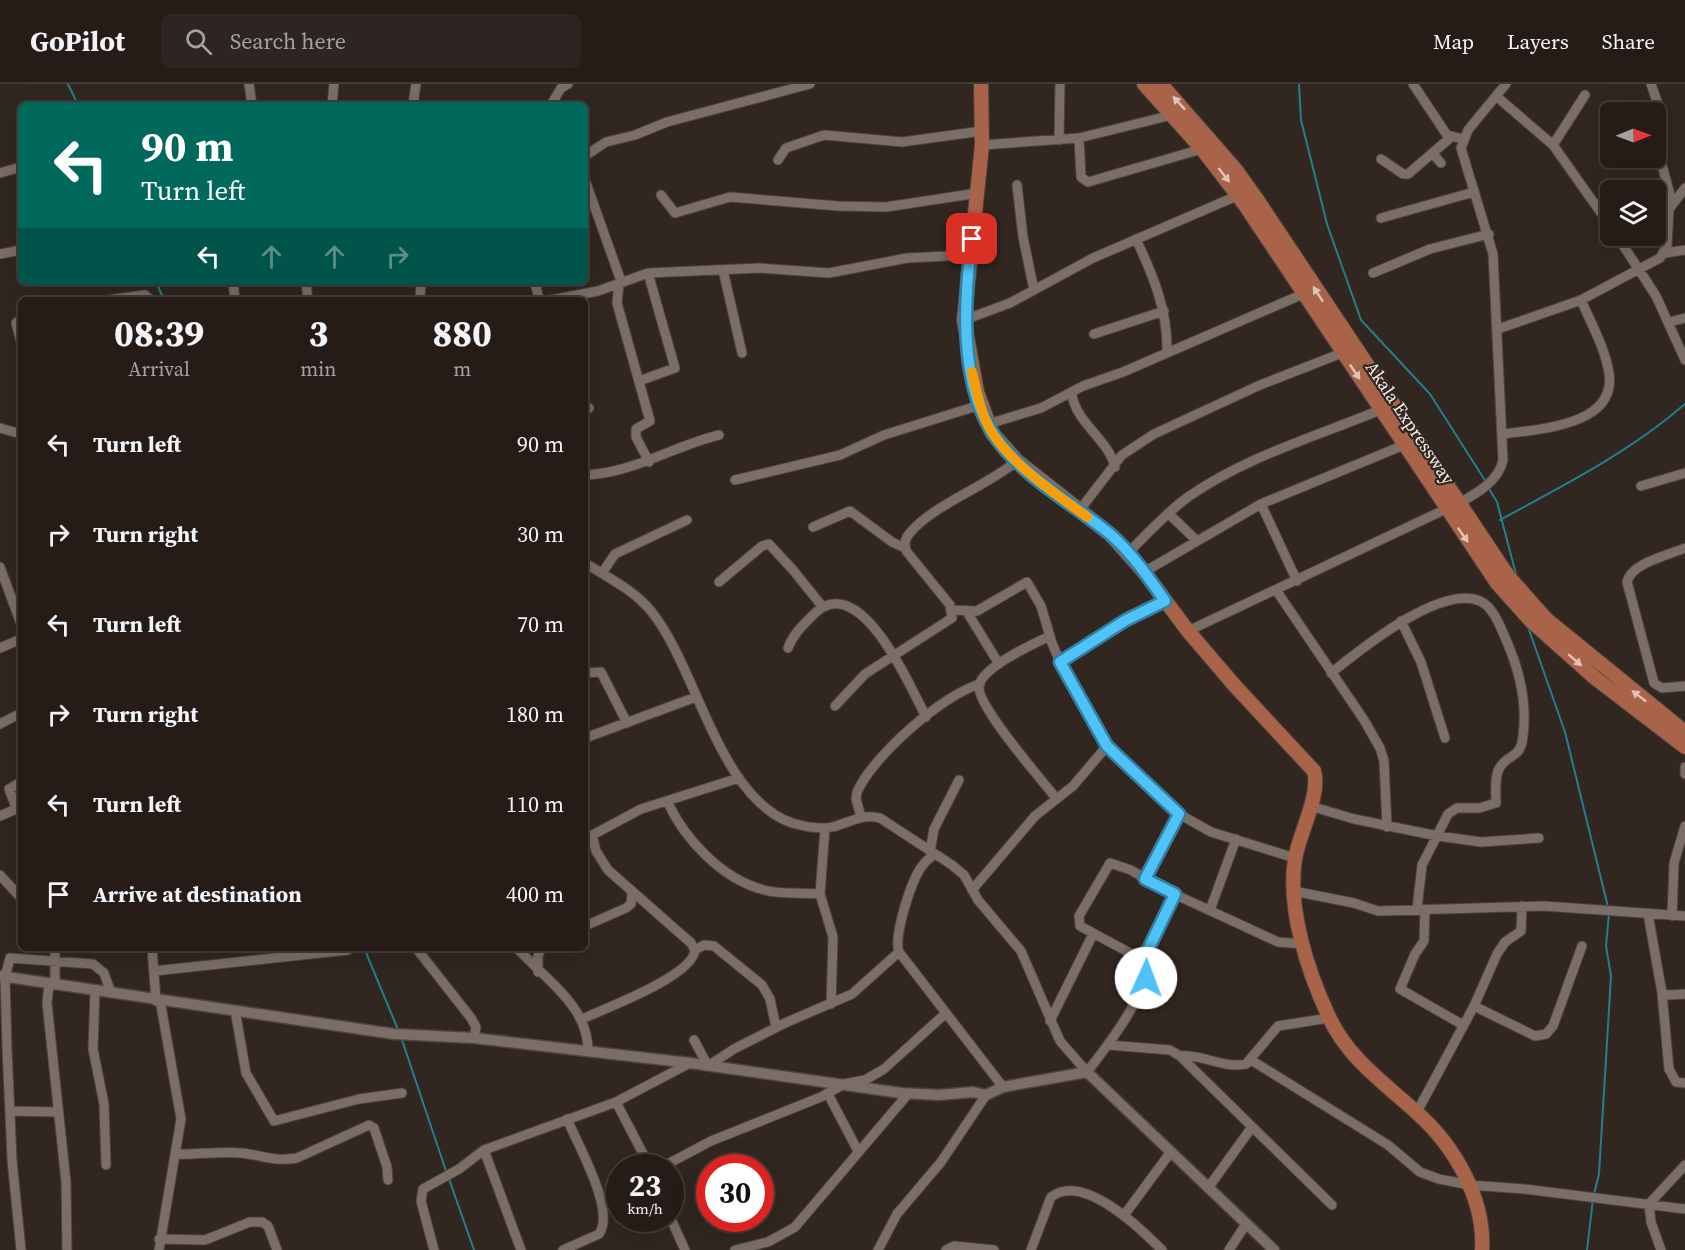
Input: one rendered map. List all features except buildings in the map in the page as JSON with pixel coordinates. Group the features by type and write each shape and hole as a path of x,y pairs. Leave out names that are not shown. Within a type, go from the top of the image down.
{"main road":[{"path":"981,84 982,145 964,320 980,405 988,424 992,433 1017,461 1111,536 1128,553 1188,631 1235,686 1309,763 1316,778 1295,858 1293,907 1303,944 1329,1018 1358,1060 1417,1112 1438,1136 1470,1185 1479,1208 1482,1250"},
{"name":"Akala Expressway","path":"1144,84 1202,149 1239,195 1380,410 1395,421 1404,445 1452,506"},
{"name":"Akala Expressway","path":"1161,84 1243,180 1395,421 1452,506 1523,602 1685,732"},
{"name":"Akala Expressway","path":"1523,602 1531,621 1595,678 1685,747"}],"street":[{"path":"249,84 252,102"},
{"path":"332,102 334,84"},
{"path":"413,102 416,84"},
{"path":"553,102 561,88 568,84"},
{"path":"588,154 600,145 667,122 810,84"},
{"path":"1059,140 1060,84"},
{"path":"1413,84 1423,103 1450,138"},
{"path":"1188,631 1452,506 1489,483 1501,469 1503,434 1495,272 1489,234 1462,157 1463,139 1506,84"},
{"path":"1651,84 1657,102"},
{"path":"1552,145 1585,95"},
{"path":"1496,96 1552,145 1600,212"},
{"path":"982,145 1079,138 1172,114"},
{"path":"777,160 786,148 824,135 902,142 940,134 982,131"},
{"path":"1079,138 1081,177 1088,182 1202,149"},
{"path":"1381,159 1406,174 1450,138 1463,139"},
{"path":"1432,154 1442,164"},
{"path":"0,173 18,168"},
{"path":"1663,168 1672,202 1665,253"},
{"path":"1017,185 1025,251 1034,290"},
{"path":"1672,202 1685,188"},
{"path":"588,189 620,282 617,303 650,421 637,427 636,436 649,462"},
{"path":"1381,218 1474,192"},
{"path":"661,195 675,213 730,196 838,206 885,207 978,193"},
{"path":"964,320 1010,303 1093,258 1239,195"},
{"path":"1373,273 1430,249 1489,234"},
{"path":"1136,239 1149,266 1164,311 1168,328 1167,352"},
{"path":"1623,246 1636,269 1652,289 1685,360"},
{"path":"1498,329 1581,300 1665,253 1685,250"},
{"path":"0,254 18,251"},
{"path":"572,297 598,291 648,273 778,268 829,273 908,258 969,255"},
{"path":"723,270 742,353"},
{"path":"639,381 675,368 648,273"},
{"path":"988,424 1041,408 1072,394 1083,386 1303,294"},
{"path":"130,297 145,295 147,297"},
{"path":"1503,434 1568,424 1604,401 1610,381 1607,365 1581,300"},
{"path":"1094,334 1164,311"},
{"path":"1669,322 1685,318"},
{"path":"1079,511 1122,455 1154,434 1260,385 1342,353"},
{"path":"1072,394 1077,408 1106,448 1114,467"},
{"path":"735,480 840,455 884,435 980,405"},
{"path":"1128,553 1168,513 1190,496 1261,456 1380,410"},
{"path":"0,428 18,433"},
{"path":"588,475 616,472 649,462 719,435"},
{"path":"1144,572 1261,504 1404,445"},
{"path":"905,548 908,535 918,525 1001,475 1017,461"},
{"path":"1641,486 1685,474 1685,481"},
{"path":"1261,504 1297,581"},
{"path":"813,527 850,511 905,548 953,610 967,612 984,608 1012,588 1027,582 1041,606 1060,662 1107,746 1179,814 1211,832 1295,858"},
{"path":"1168,513 1197,541"},
{"path":"602,573 615,554 687,520"},
{"path":"719,582 762,546 769,544 794,570 822,606"},
{"path":"1685,548 1639,568 1628,576 1627,582 1654,683 1662,688 1685,686"},
{"path":"588,565 650,609 672,645 696,697 739,778 756,801 792,823 825,828 870,815 880,818 958,870 1021,951 1060,1041 1087,1072 1274,1250"},
{"path":"0,567 18,616"},
{"path":"1276,590 1364,720 1380,748 1384,761 1387,827"},
{"path":"1331,673 1376,637 1401,621 1456,600 1480,601 1489,608 1513,655 1521,685 1524,715 1521,748 1498,771 1496,803 1486,807 1451,810 1422,865 1421,909 1424,941 1415,954 1400,989 1463,1025"},
{"path":"1060,662 1126,620 1165,601"},
{"path":"788,648 792,638 822,606 840,603 852,609 876,630 894,655 926,717"},
{"path":"835,706 865,674 950,620 953,610"},
{"path":"967,612 999,664"},
{"path":"1401,621 1421,662 1445,738"},
{"path":"861,817 856,799 860,786 891,746 952,696 980,684 999,664 1050,636"},
{"path":"0,648 18,640"},
{"path":"588,673 601,672 627,723"},
{"path":"980,684 980,696 992,717 1056,798"},
{"path":"588,737 696,697"},
{"path":"0,724 18,715"},
{"path":"972,890 1035,816 1073,786 1107,746"},
{"path":"1685,767 1685,774"},
{"path":"696,950 691,943 632,893 601,860 588,837 641,809 739,778"},
{"path":"959,780 934,829 932,854 922,866 900,922 897,945 899,952 1003,1087"},
{"path":"18,784 9,789 18,805"},
{"path":"667,801 676,822 687,835 738,882 777,893 820,894"},
{"path":"1310,806 1387,827 1438,836 1481,842 1539,838"},
{"path":"0,816 18,807"},
{"path":"1145,879 1179,814"},
{"path":"1672,916 1674,863 1685,826"},
{"path":"825,828 820,894 833,937 831,1004"},
{"path":"1210,910 1236,839"},
{"path":"878,1250 897,1214 941,1162 986,1095 1003,1087 1087,1072 1108,1045 1146,978 1148,966 1143,960 1080,926 1078,921 1108,865 1119,866 1278,942 1303,944"},
{"path":"0,875 18,892"},
{"path":"1293,891 1354,903 1373,910 1522,906 1623,910 1685,916"},
{"path":"588,925 627,908 631,904 632,893"},
{"path":"1143,960 1175,894"},
{"path":"1417,1112 1474,1006 1497,954 1505,942 1521,931 1522,906"},
{"path":"1648,914 1662,993 1669,1069 1676,1082 1685,1083"},
{"path":"1050,1021 1093,934"},
{"path":"582,1019 679,973 694,957 696,950 704,945 714,946 762,985 770,999 776,1027"},
{"path":"1474,1006 1535,1036 1546,1034 1553,1026 1582,946"},
{"path":"55,951 52,984 46,1003 66,1182 67,1250"},
{"path":"152,951 158,1001 181,1119 159,1239 159,1250"},
{"path":"154,971 339,951"},
{"path":"418,951 471,1018 476,1027 474,1038"},
{"path":"520,951 538,972 556,987 582,1019 588,1039 588,1052"},
{"path":"538,972 540,951"},
{"path":"708,1066 734,1049 776,1027 831,1004 866,984 899,952"},
{"path":"0,957 93,963 104,973 111,993"},
{"path":"10,958 2,977 21,1250"},
{"path":"2,977 158,1001 383,1031 474,1038 708,1066 908,1094 973,1092 986,1095"},
{"path":"95,991 93,1049 104,1104 106,1164"},
{"path":"1662,993 1685,994"},
{"path":"235,1010 246,1073 274,1121 359,1099 402,1093"},
{"path":"684,1156 711,1141 828,1094 844,1084 866,1080 884,1069 946,1013"},
{"path":"1180,1056 1195,1056 1230,1066 1246,1064 1278,1026 1329,1018"},
{"path":"694,1040 708,1066"},
{"path":"1108,1045 1170,1050 1180,1056 1332,1205"},
{"path":"1251,1060 1388,1145 1420,1172 1470,1185 1524,1189 1685,1209"},
{"path":"434,1250 421,1201 422,1191 459,1169 484,1150 616,1102 690,1064"},
{"path":"828,1094 858,1151"},
{"path":"735,1250 768,1246 803,1219 908,1094"},
{"path":"616,1102 643,1154"},
{"path":"10,1111 57,1112"},
{"path":"563,1250 599,1234 605,1218 599,1194 567,1119"},
{"path":"175,1155 243,1153 273,1160 286,1159 320,1148 360,1128 373,1126 387,1167 388,1180"},
{"path":"1208,1188 1251,1126"},
{"path":"484,1150 521,1250"},
{"path":"1125,1214 1170,1153"},
{"path":"1661,1250 1651,1222 1649,1204 1685,1165"},
{"path":"1031,1250 1046,1205 1057,1192 1073,1189 1125,1214 1162,1250"},
{"path":"159,1239 205,1240 242,1225 262,1222 268,1226 277,1250"},
{"path":"1229,1250 1246,1224"},
{"path":"677,1232 685,1250"},
{"path":"946,1250 954,1246 994,1250"}],"waterway":[{"path":"68,84 77,102"},
{"path":"1299,84 1301,120 1327,224 1361,320 1430,394 1486,482"},
{"path":"157,285 163,297"},
{"path":"1500,520 1619,453 1685,404"},
{"path":"1488,487 1497,502 1517,578"},
{"path":"1528,627 1565,732 1608,907"},
{"path":"1594,1194 1599,1174 1611,976 1606,946 1609,913"},
{"path":"366,951 399,1032"},
{"path":"401,1037 447,1174"},
{"path":"449,1179 474,1250"},
{"path":"1587,1250 1593,1199"}],"slow traffic":[{"path":"972,372 983,412 992,433 1017,461 1087,517"}],"route":[{"path":"972,239 964,320 977,392 992,433 1017,461 1111,536 1130,555 1165,601 1126,620 1060,662 1107,746 1179,814 1145,879 1175,894 1143,960 1147,963 1149,971 1146,978"}]}
